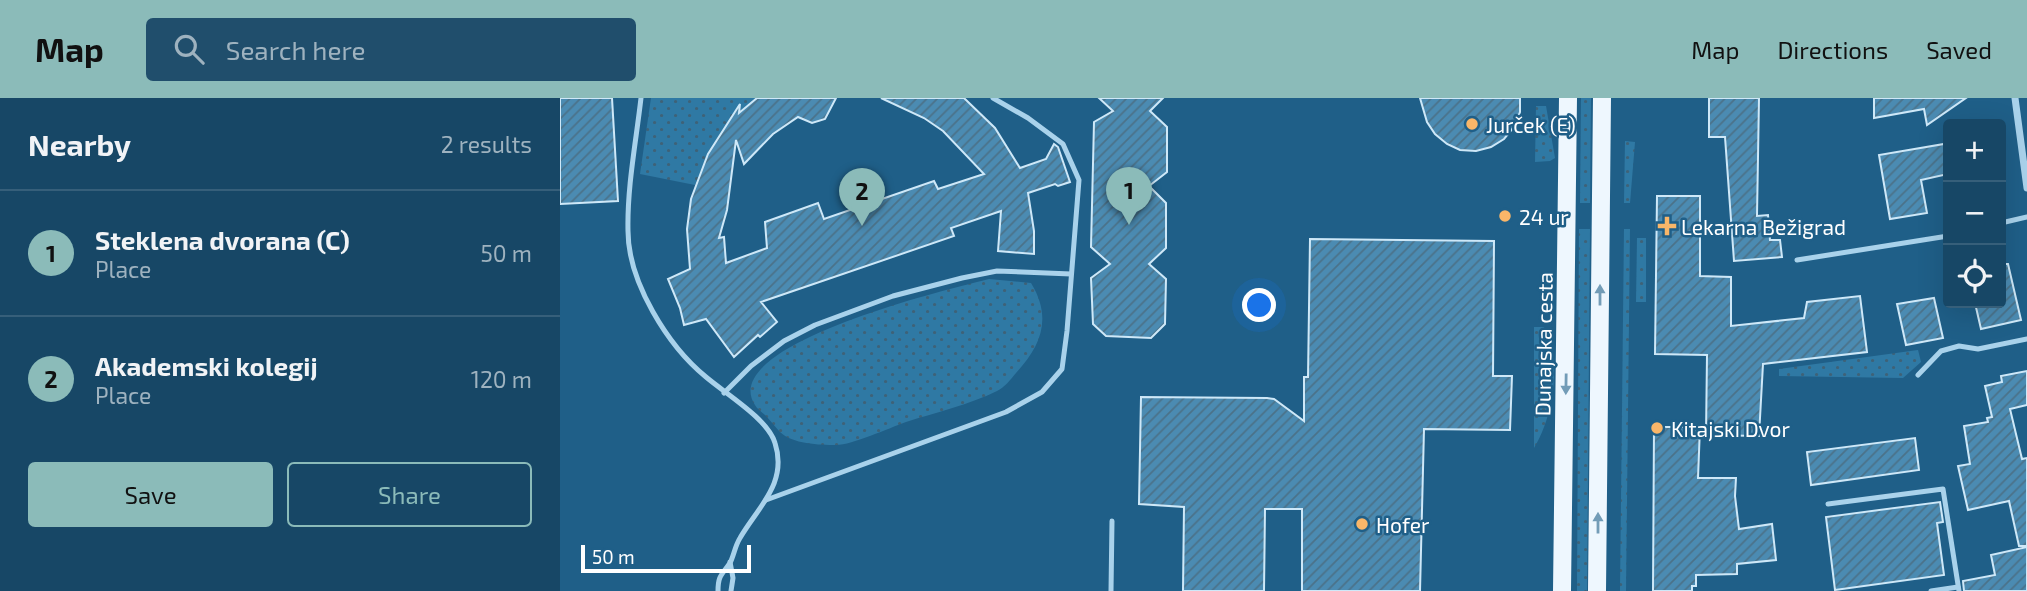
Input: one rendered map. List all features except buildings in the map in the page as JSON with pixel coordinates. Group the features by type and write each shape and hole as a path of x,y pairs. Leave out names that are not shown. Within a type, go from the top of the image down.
{"main road":[{"name":"Dunajska cesta","path":"1562,591 1568,98"},
{"path":"1597,591 1602,98"}],"street":[{"path":"2015,98 2027,188"}],"lane":[{"path":"641,98 629,201 628,232 632,259 648,300 674,346 691,365 767,428 775,443 778,478 738,540 730,562 719,576 718,591"},
{"path":"766,500 1006,412 1042,392 1062,369 1079,180 1063,144 1028,118 993,98"},
{"path":"2006,222 2027,216"},
{"path":"1797,260 1943,237"},
{"path":"724,393 751,366 784,341 815,325 893,296 997,271 1071,274"},
{"path":"1918,375 1941,351 1959,346 1978,349 2027,339"},
{"path":"1828,504 1943,489 1959,589 1931,591"},
{"path":"1111,591 1112,521"},
{"path":"730,562 733,578 731,591"}],"shaded area":[{"path":"651,98 757,98 737,116 720,137 695,185 640,174"},
{"path":"1581,98 1591,98 1590,203 1580,203"},
{"path":"1536,106 1546,106 1555,158 1550,161 1535,162"},
{"path":"1625,141 1635,142 1630,203 1624,203"},
{"path":"1579,229 1590,229 1587,591 1577,591"},
{"path":"1624,229 1630,229 1626,591 1620,591"},
{"path":"1637,238 1646,238 1646,302 1636,302"},
{"path":"989,279 1031,283 1041,307 1038,341 1025,362 1000,390 861,439 836,445 807,443 785,436 755,405 752,382 770,361 802,341 844,322 889,307"},
{"path":"1534,327 1544,327 1554,366 1548,415 1534,448"},
{"path":"1918,350 1921,362 1903,378 1779,376 1779,369"}],"place":[{"name":"Jurček (E)","path":"1472,124"},
{"name":"24 ur","path":"1505,216"},
{"name":"Steklena dvorana (C)","path":"1129,225"},
{"name":"Akademski kolegij","path":"862,226"},
{"name":"Lekarna Bežigrad","path":"1667,226"},
{"name":"Kitajski Dvor","path":"1657,428"},
{"name":"Hofer","path":"1362,524"}]}
